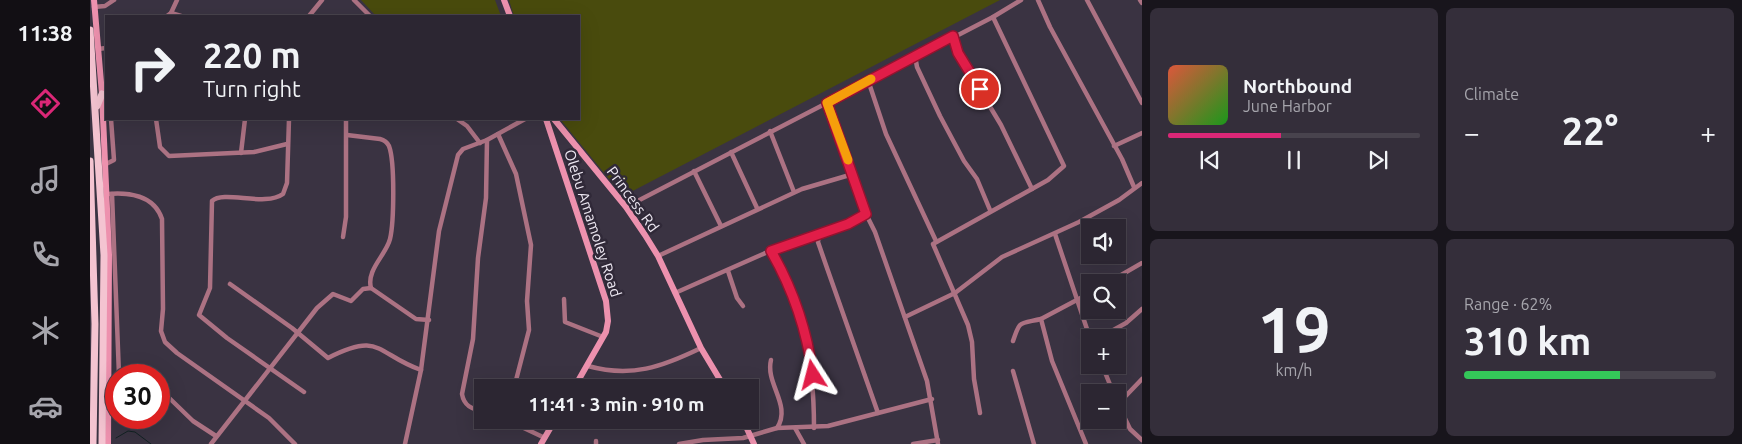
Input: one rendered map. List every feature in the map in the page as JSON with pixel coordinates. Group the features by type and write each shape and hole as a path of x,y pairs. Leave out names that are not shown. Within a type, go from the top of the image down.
{"main road":[{"path":"90,30 102,238 102,444"},
{"path":"96,109 102,94"},
{"path":"90,161 95,324 93,444"},
{"path":"93,237 102,238"}],"street":[{"path":"114,0 105,6 94,4 109,194 118,364"},
{"path":"169,15 177,0"},
{"path":"310,15 322,0"},
{"path":"354,0 369,15"},
{"path":"504,0 510,15"},
{"path":"626,207 1021,0"},
{"path":"1038,0 1050,27 1134,187"},
{"path":"1087,0 1142,103"},
{"path":"1140,0 1142,4"},
{"path":"361,15 363,10"},
{"path":"980,413 974,380 972,342 955,292 932,247 936,241 974,222 990,210 1056,175 1064,166 993,16"},
{"path":"953,36 962,60 1001,125 1032,189"},
{"path":"98,49 105,48"},
{"path":"915,56 917,67 940,116 964,161 977,179 990,210"},
{"path":"868,80 886,134 936,241"},
{"path":"827,103 905,317 932,399 938,442 913,444"},
{"path":"106,164 114,160 111,120"},
{"path":"156,120 160,147 169,156 241,153 287,144"},
{"path":"241,153 245,120"},
{"path":"290,120 287,144 286,188 281,196 272,199 220,197 212,201 210,288 199,315 304,392"},
{"path":"343,236 346,217 346,120"},
{"path":"458,120 467,126 480,143"},
{"path":"405,444 422,370 439,231 458,155 462,149 487,140 523,120"},
{"name":"Olebu Amamoley Road","path":"546,120 606,301 608,321 603,337 580,379"},
{"name":"Princess Rd","path":"555,120 626,207 658,256 702,348 720,379"},
{"path":"770,131 794,192"},
{"path":"1114,146 1142,133"},
{"path":"498,134 516,174 528,223 531,245 527,301 530,312 528,330 516,379"},
{"path":"347,135 384,140 389,147 393,196 390,237 371,275 371,288"},
{"path":"474,408 463,400 462,394 473,339 478,258 486,198 487,140"},
{"path":"731,152 757,208"},
{"path":"694,171 721,226"},
{"path":"658,256 794,192 824,181 853,174"},
{"path":"905,317 955,292 1002,257 1055,234 1119,200 1134,187 1142,183"},
{"path":"109,194 128,193 144,198 159,212 162,225 163,272 161,331 165,342 177,353 269,418 295,444"},
{"path":"675,293 788,243 818,235 866,214"},
{"path":"1055,234 1087,329"},
{"path":"818,235 818,242 826,268 878,413"},
{"path":"771,251 782,271 803,326 813,375 814,428"},
{"path":"108,444 113,261"},
{"path":"1123,274 1142,263"},
{"path":"728,271 737,298 743,306"},
{"path":"230,284 328,358 355,346 373,345 408,365 422,370"},
{"path":"212,444 216,436 271,369 317,308 331,295 338,294 350,301 363,289 371,288 416,319 429,320"},
{"path":"1013,341 1016,328 1022,324 1041,319 1081,298"},
{"path":"564,299 565,322 603,337"},
{"path":"1115,329 1126,323 1142,309"},
{"path":"1041,319 1052,361 1086,444"},
{"path":"588,366 613,371 645,369 665,365 702,348"},
{"path":"771,360 772,377 782,409 782,417 777,428"},
{"path":"1013,371 1034,444"},
{"path":"1126,396 1142,379"},
{"path":"170,399 193,421 216,436"},
{"path":"679,444 751,436 777,428 814,428 855,420 932,399"},
{"path":"1126,421 1130,429 1142,440"},
{"path":"795,428 804,444"},
{"path":"522,429 543,441 550,429"},
{"path":"748,429 754,444"}],"shaded area":[{"path":"361,0 495,0 501,15 375,15"},
{"path":"509,0 1000,0 623,196 561,120 580,120 580,15 514,15"}],"waterway":[{"path":"116,438 128,431 135,432 151,444"}],"slow traffic":[{"path":"848,160 827,103 871,79"}],"route":[{"path":"813,375 803,326 788,285 771,251 788,243 848,224 866,214 860,202 853,174 827,103 953,36 958,53 980,89"}]}
